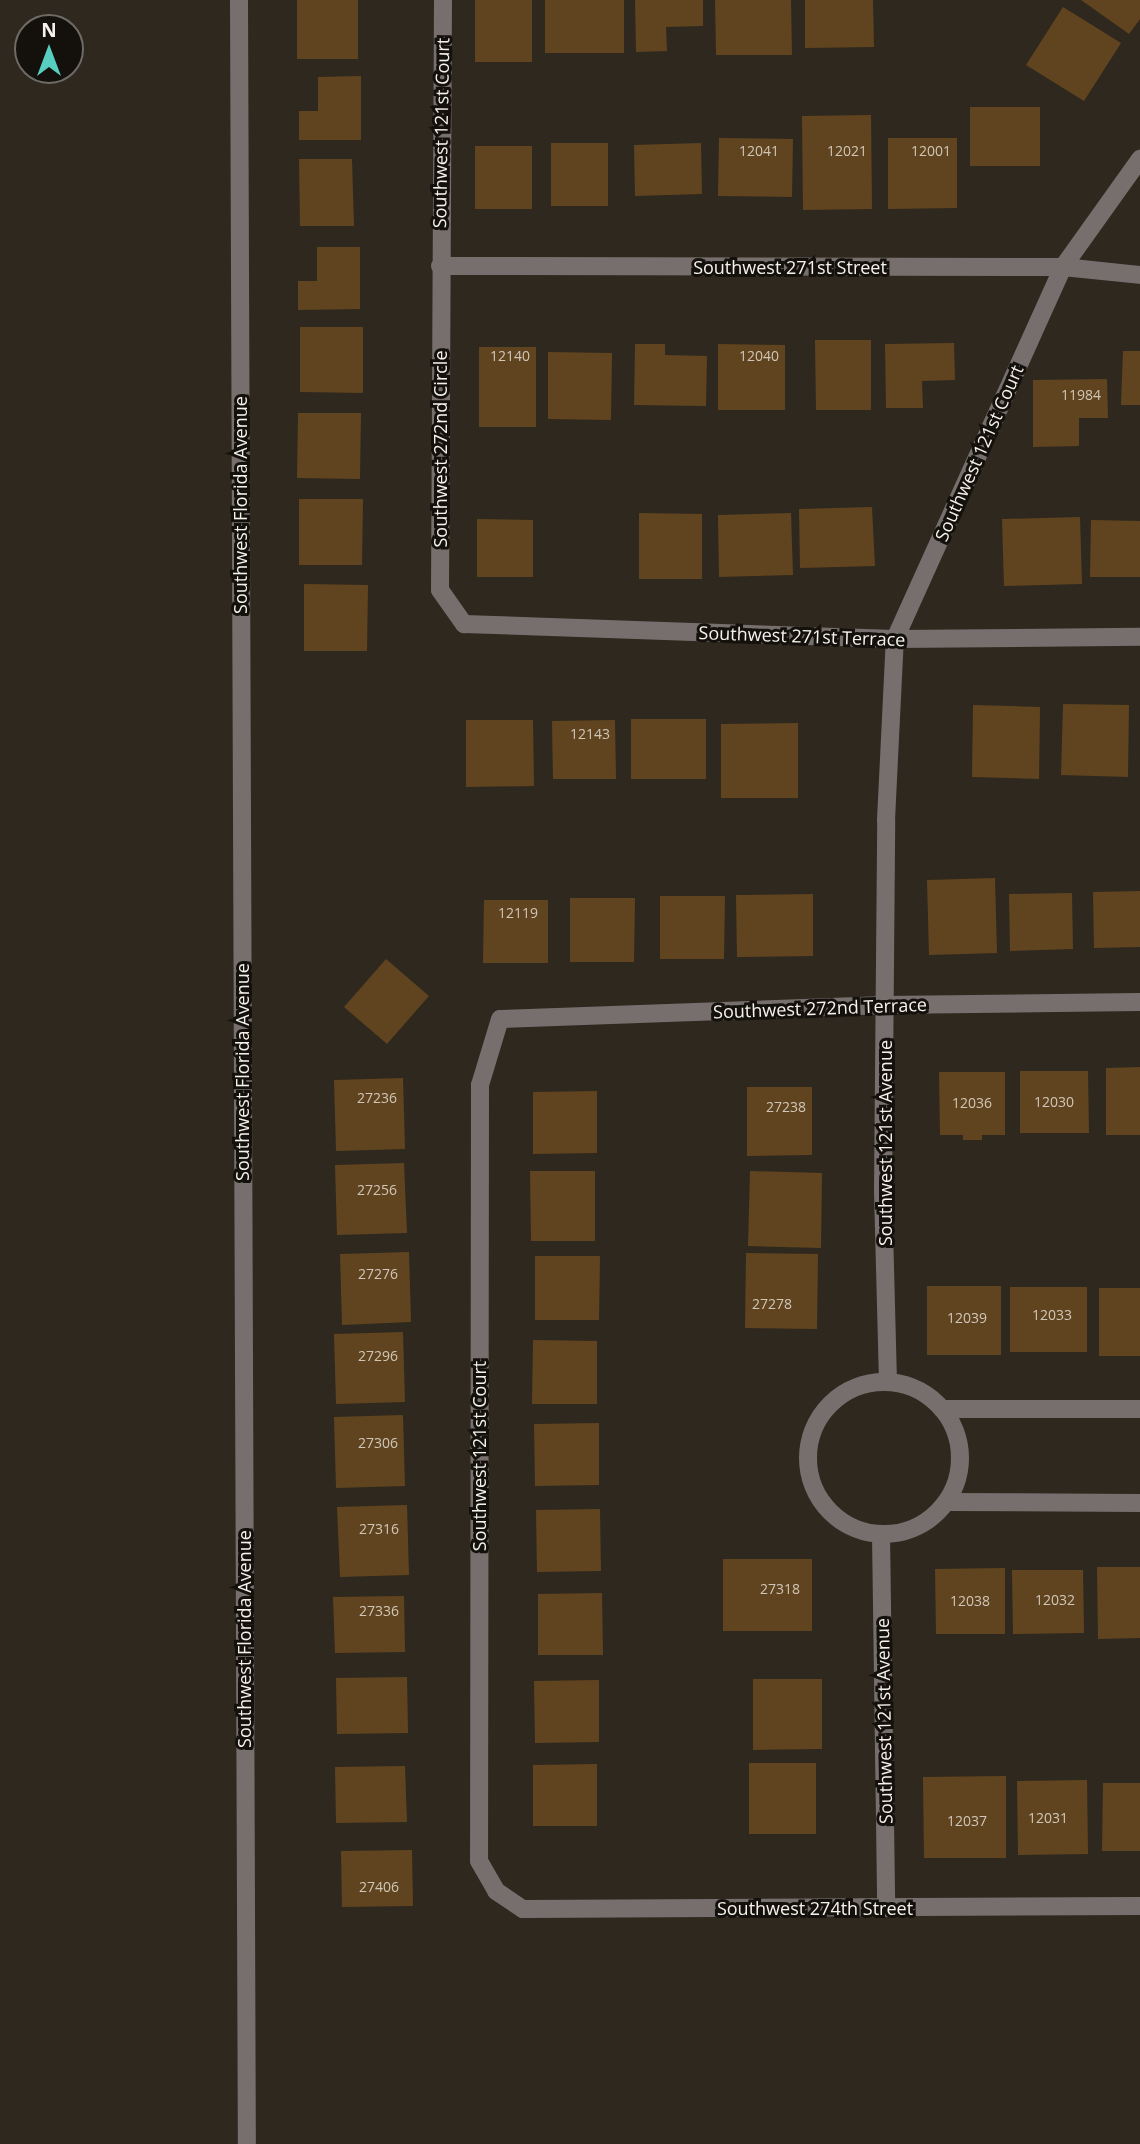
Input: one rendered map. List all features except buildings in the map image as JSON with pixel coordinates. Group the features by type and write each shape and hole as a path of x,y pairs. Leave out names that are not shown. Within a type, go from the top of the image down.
{"street":[{"name":"Southwest Florida Avenue","path":"239,0 247,2144"},
{"name":"Southwest 121st Court","path":"439,266 443,0"},
{"name":"Southwest 121st Court","path":"895,639 1063,267 1140,159"},
{"name":"Southwest 271st Street","path":"439,266 1063,267 1140,275"},
{"name":"Southwest 272nd Circle","path":"439,266 439,590 464,624"},
{"name":"Southwest 271st Terrace","path":"464,624 895,639 1140,637"},
{"name":"Southwest 121st Avenue","path":"888,1382 883,1191 886,820 895,639"},
{"name":"Southwest 272nd Terrace","path":"500,1019 885,1005 1140,1002"},
{"name":"Southwest 121st Court","path":"496,1891 479,1861 480,1085 500,1019"},
{"path":"888,1382 918,1389 942,1409 953,1424 961,1448 960,1473 947,1502 934,1516 913,1529 881,1534 863,1532 840,1521 822,1503 811,1480 807,1455 812,1430 825,1409 845,1392 868,1383 888,1382"},
{"path":"942,1409 1140,1409"},
{"path":"947,1502 1140,1503"},
{"name":"Southwest 121st Avenue","path":"881,1534 886,1908"},
{"name":"Southwest 274th Street","path":"496,1891 523,1909 1140,1906"}]}
